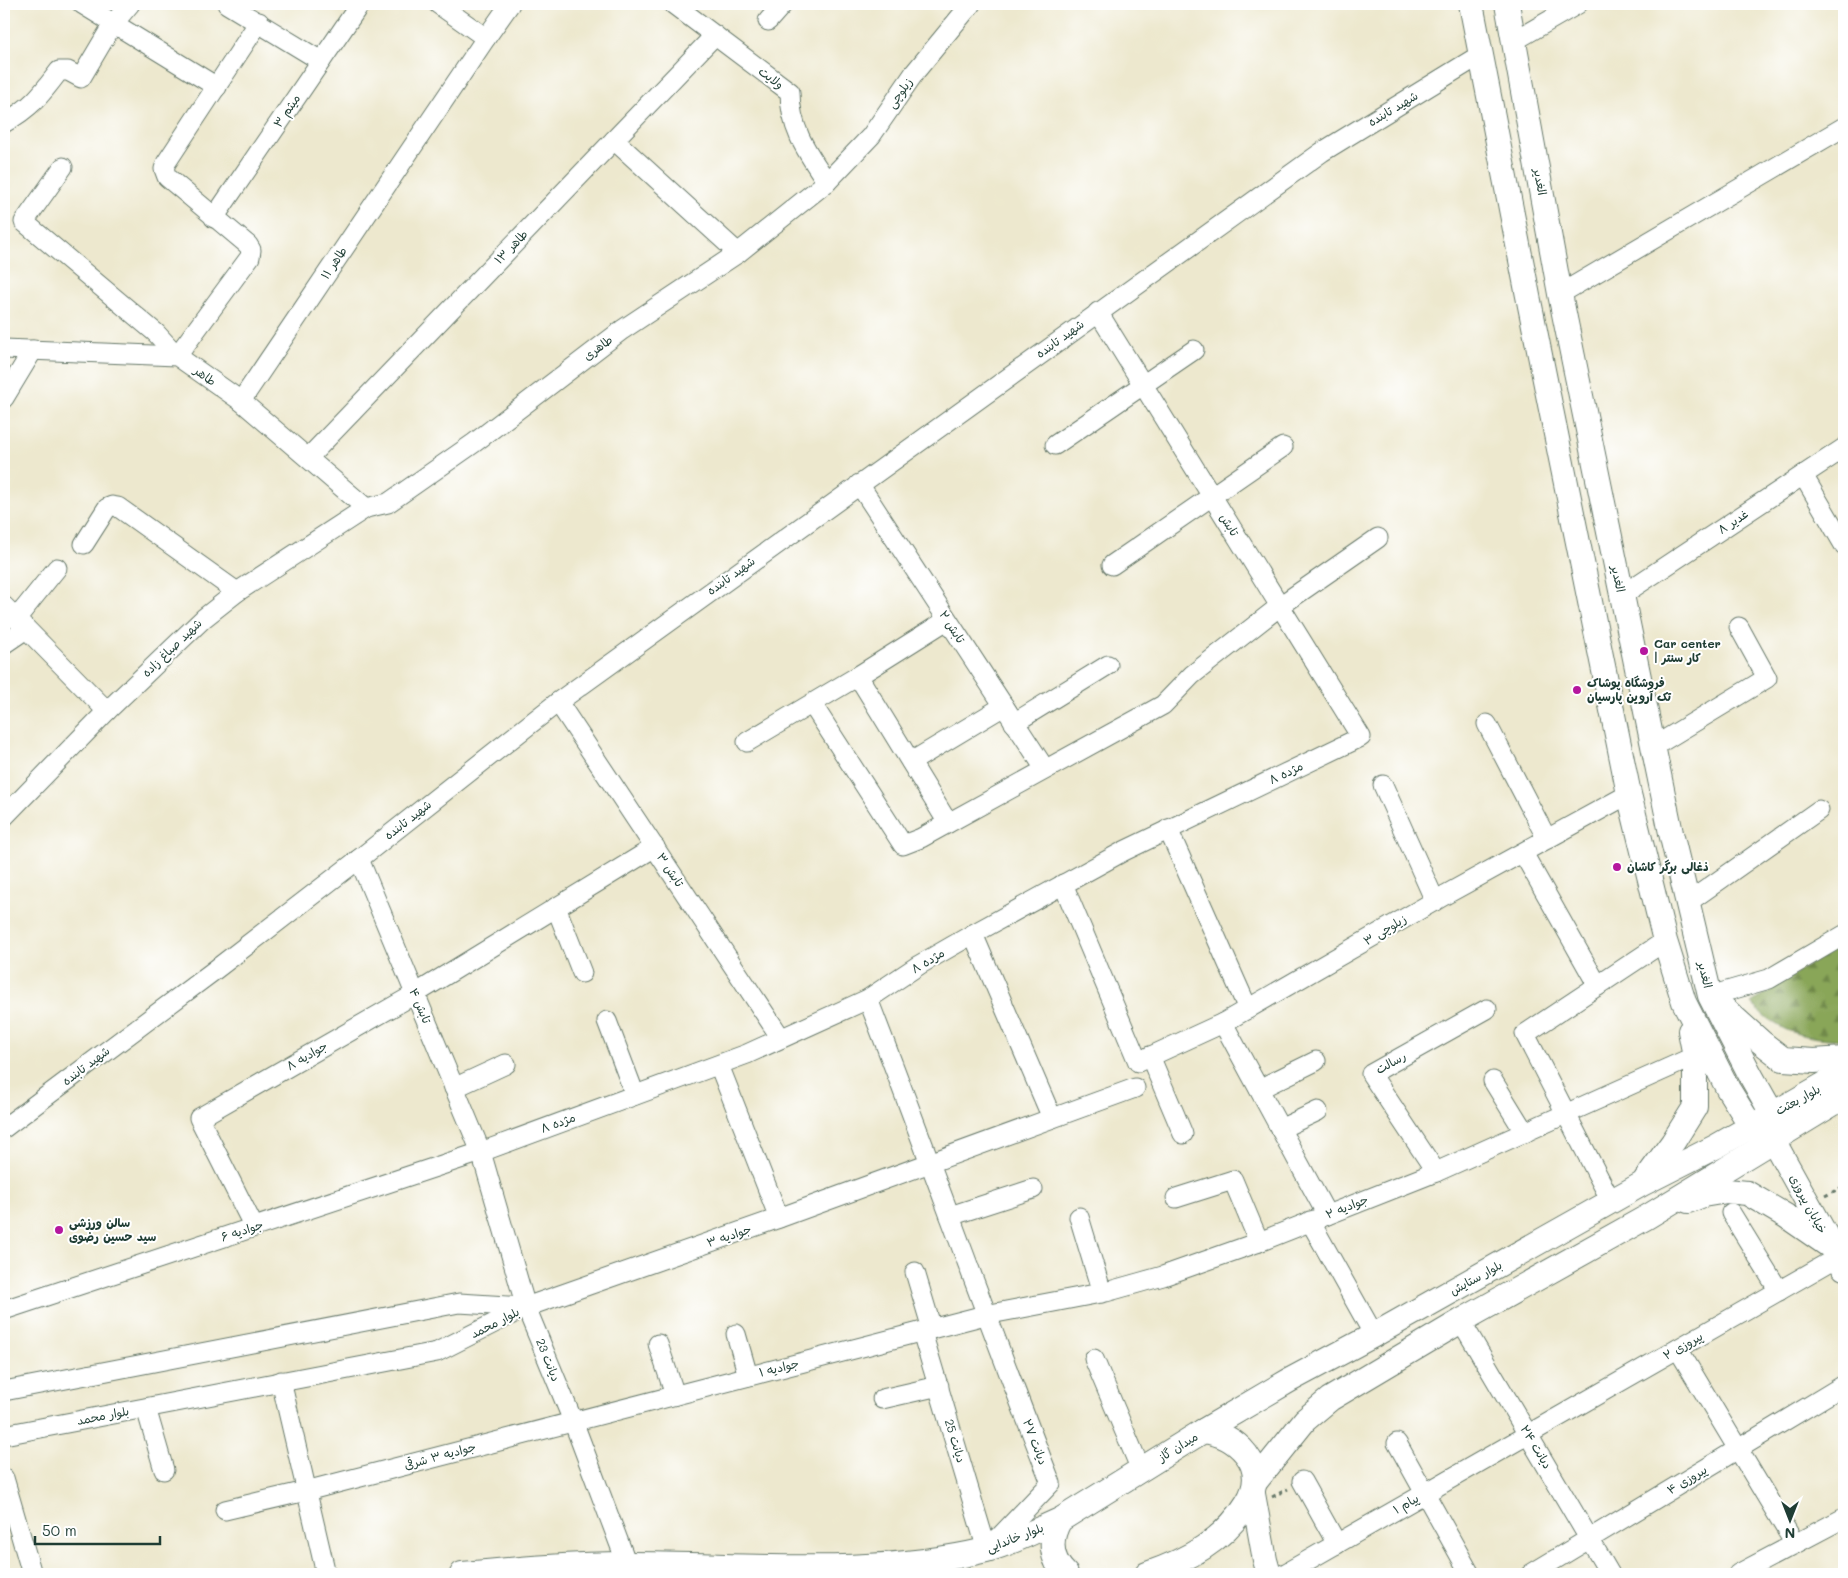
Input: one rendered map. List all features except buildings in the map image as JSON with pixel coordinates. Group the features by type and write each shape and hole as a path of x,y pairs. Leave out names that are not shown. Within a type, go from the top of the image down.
{"main road":[{"path":"1471,4 1639,841 1665,940 1684,1002 1695,1056 1695,1107 1673,1142 1642,1184"},
{"name":"الغدیر","path":"1507,4 1560,294 1687,903 1710,996 1772,1115 1773,1140"},
{"path":"1639,841 1671,833"},
{"path":"1710,996 1761,1042 1783,1059 1814,1061 1844,1059"},
{"path":"1147,1574 1179,1562 1221,1535 1233,1524 1305,1420 1330,1399 1461,1321 1647,1217 1773,1140 1751,1126 1718,1072 1684,1002"},
{"name":"بلوار بعثت","path":"1751,1126 1844,1073"},
{"name":"بلوار بعثت","path":"1773,1140 1844,1096"},
{"name":"بلوار ستایش","path":"1203,1431 1290,1380 1374,1335 1610,1201 1717,1146 1751,1126"},
{"name":"خیابان پیروزی","path":"1773,1140 1838,1257"},
{"path":"1647,1217 1704,1195 1726,1191 1747,1193 1786,1216 1838,1257"},
{"path":"1513,1257 1529,1283"},
{"name":"میدان گاز","path":"1060,1520 1203,1431 1224,1436 1242,1449 1252,1464 1265,1560 1269,1574"},
{"path":"1060,1520 1052,1538 1052,1548 1058,1566 1066,1574"},
{"name":"بلوار خاندایی","path":"462,1574 537,1567 627,1564 835,1568 890,1566 987,1550 1060,1520"}],"street":[{"path":"82,4 217,88"},
{"path":"4,123 24,112 39,97 59,71 68,71 81,78 113,24 130,4"},
{"path":"227,4 321,61"},
{"name":"میثم ۳","path":"214,218 360,4"},
{"path":"438,4 486,38 510,4"},
{"name":"ولایت","path":"673,4 693,9 715,35 790,92 790,109 796,129 806,151 827,182"},
{"path":"768,21 783,4"},
{"name":"زیلوچی","path":"827,182 871,136 914,72 971,4"},
{"path":"1514,41 1578,4"},
{"path":"4,349 177,356 250,257 250,250 248,246 167,177 164,170 166,163 259,22"},
{"name":"طاهر ۱۳","path":"308,458 715,35"},
{"name":"طاهر ۱۱","path":"241,401 486,38"},
{"name":"شهید تابنده","path":"4,1128 359,859 558,702 1322,152 1480,55"},
{"path":"1560,294 1844,127"},
{"path":"614,140 738,253"},
{"name":"طاهر","path":"63,167 24,222 156,333 177,356 241,401 366,508"},
{"name":"طاهری","path":"366,508 388,503 474,443 622,330 738,253 827,182"},
{"name":"تابش","path":"1098,312 1361,737"},
{"path":"4,398 33,350"},
{"path":"1055,445 1144,386 1194,350"},
{"path":"1112,565 1282,447"},
{"name":"غدیر ۸","path":"1622,596 1844,448"},
{"path":"1803,475 1844,545"},
{"name":"تابش ۲","path":"859,484 1045,769"},
{"path":"84,544 107,508 112,506 118,507 236,592"},
{"name":"شهید صباغ زاده","path":"4,818 107,711 204,618 236,592 366,508"},
{"path":"812,704 903,845 948,823 1163,705 1192,675 1280,606 1378,538"},
{"path":"4,644 15,618 58,568"},
{"path":"15,618 107,711"},
{"path":"746,742 812,704 948,620"},
{"path":"1653,747 1768,678 1739,627"},
{"path":"1014,723 1108,664"},
{"path":"858,676 948,823"},
{"name":"تابش ۳","path":"558,702 781,1038"},
{"path":"911,762 1004,706"},
{"path":"1487,724 1547,839"},
{"name":"مژده ۸","path":"481,1152 719,1065 868,998 919,965 1124,851 1361,737"},
{"path":"1383,785 1435,901"},
{"name":"زیلوچی ۳","path":"1144,1059 1223,1023 1435,901 1629,794"},
{"path":"1687,903 1819,810"},
{"path":"1168,829 1248,1009"},
{"name":"جوادیه ۸","path":"254,1227 198,1118 415,994 655,847"},
{"path":"1523,853 1598,986"},
{"name":"تابش ۴","path":"359,859 481,1152"},
{"path":"1064,884 1144,1059 1183,1134"},
{"path":"556,907 582,973"},
{"path":"973,934 1052,1118"},
{"path":"1710,996 1769,979 1844,935"},
{"path":"1610,1201 1525,1034 1665,940"},
{"path":"868,998 931,1163 985,1315"},
{"name":"رسالت","path":"1436,1172 1371,1074 1487,1009"},
{"path":"607,1021 635,1095"},
{"path":"1223,1023 1280,1129 1374,1335"},
{"name":"جوادیه ۲","path":"985,1315 1102,1293 1163,1276 1259,1242 1436,1172 1695,1056"},
{"path":"1259,1089 1316,1061"},
{"path":"454,1088 506,1064"},
{"path":"719,1065 779,1218"},
{"path":"1493,1081 1525,1133"},
{"name":"جوادیه ۳","path":"526,1307 779,1218 1135,1088"},
{"path":"1280,1129 1318,1111"},
{"name":"جوادیه ۶","path":"4,1310 481,1152"},
{"name":"دیانت 23","path":"481,1152 526,1307 573,1421 627,1564"},
{"path":"1176,1198 1233,1180 1259,1242"},
{"path":"950,1216 1033,1189"},
{"path":"1731,1213 1779,1291"},
{"path":"1079,1216 1102,1293"},
{"name":"پیروزی ۲","path":"1528,1434 1838,1257"},
{"name":"دیانت 25","path":"915,1272 939,1386 987,1550"},
{"name":"بلوار محمد","path":"4,1391 459,1303 526,1307"},
{"name":"بلوار محمد","path":"4,1435 436,1352 526,1307"},
{"name":"جوادیه ۱","path":"573,1421 985,1315"},
{"name":"دیانت ۲۷","path":"985,1315 1050,1483 987,1550"},
{"name":"دیانت ۲۴","path":"1461,1321 1610,1574"},
{"path":"736,1334 748,1376"},
{"path":"658,1344 675,1395"},
{"path":"1678,1349 1795,1544"},
{"path":"1094,1359 1140,1470"},
{"path":"281,1381 326,1574"},
{"name":"پیروزی ۴","path":"1530,1574 1844,1385"},
{"path":"882,1399 939,1386"},
{"path":"146,1408 164,1470"},
{"name":"جوادیه ۳ شرقی","path":"225,1510 306,1491 573,1421"},
{"name":"پیام ۱","path":"1284,1574 1528,1434"},
{"path":"1397,1443 1470,1574"},
{"path":"4,1478 32,1574"},
{"path":"1302,1482 1337,1544"},
{"path":"1738,1574 1844,1518"}],"path":[{"path":"1255,1493 1302,1482"}],"green space":[{"path":"1844,941 1844,1040 1804,1036 1782,1028 1772,1022 1751,1003"}],"place":[{"name":"Car center | کار سنتر","path":"1644,651"},
{"name":"فروشگاه پوشاک تک آروین پارسیان","path":"1577,690"},
{"name":"ذغالی برگر کاشان","path":"1617,867"},
{"name":"سالن ورزشی سید حسین رضوی","path":"59,1230"}]}
